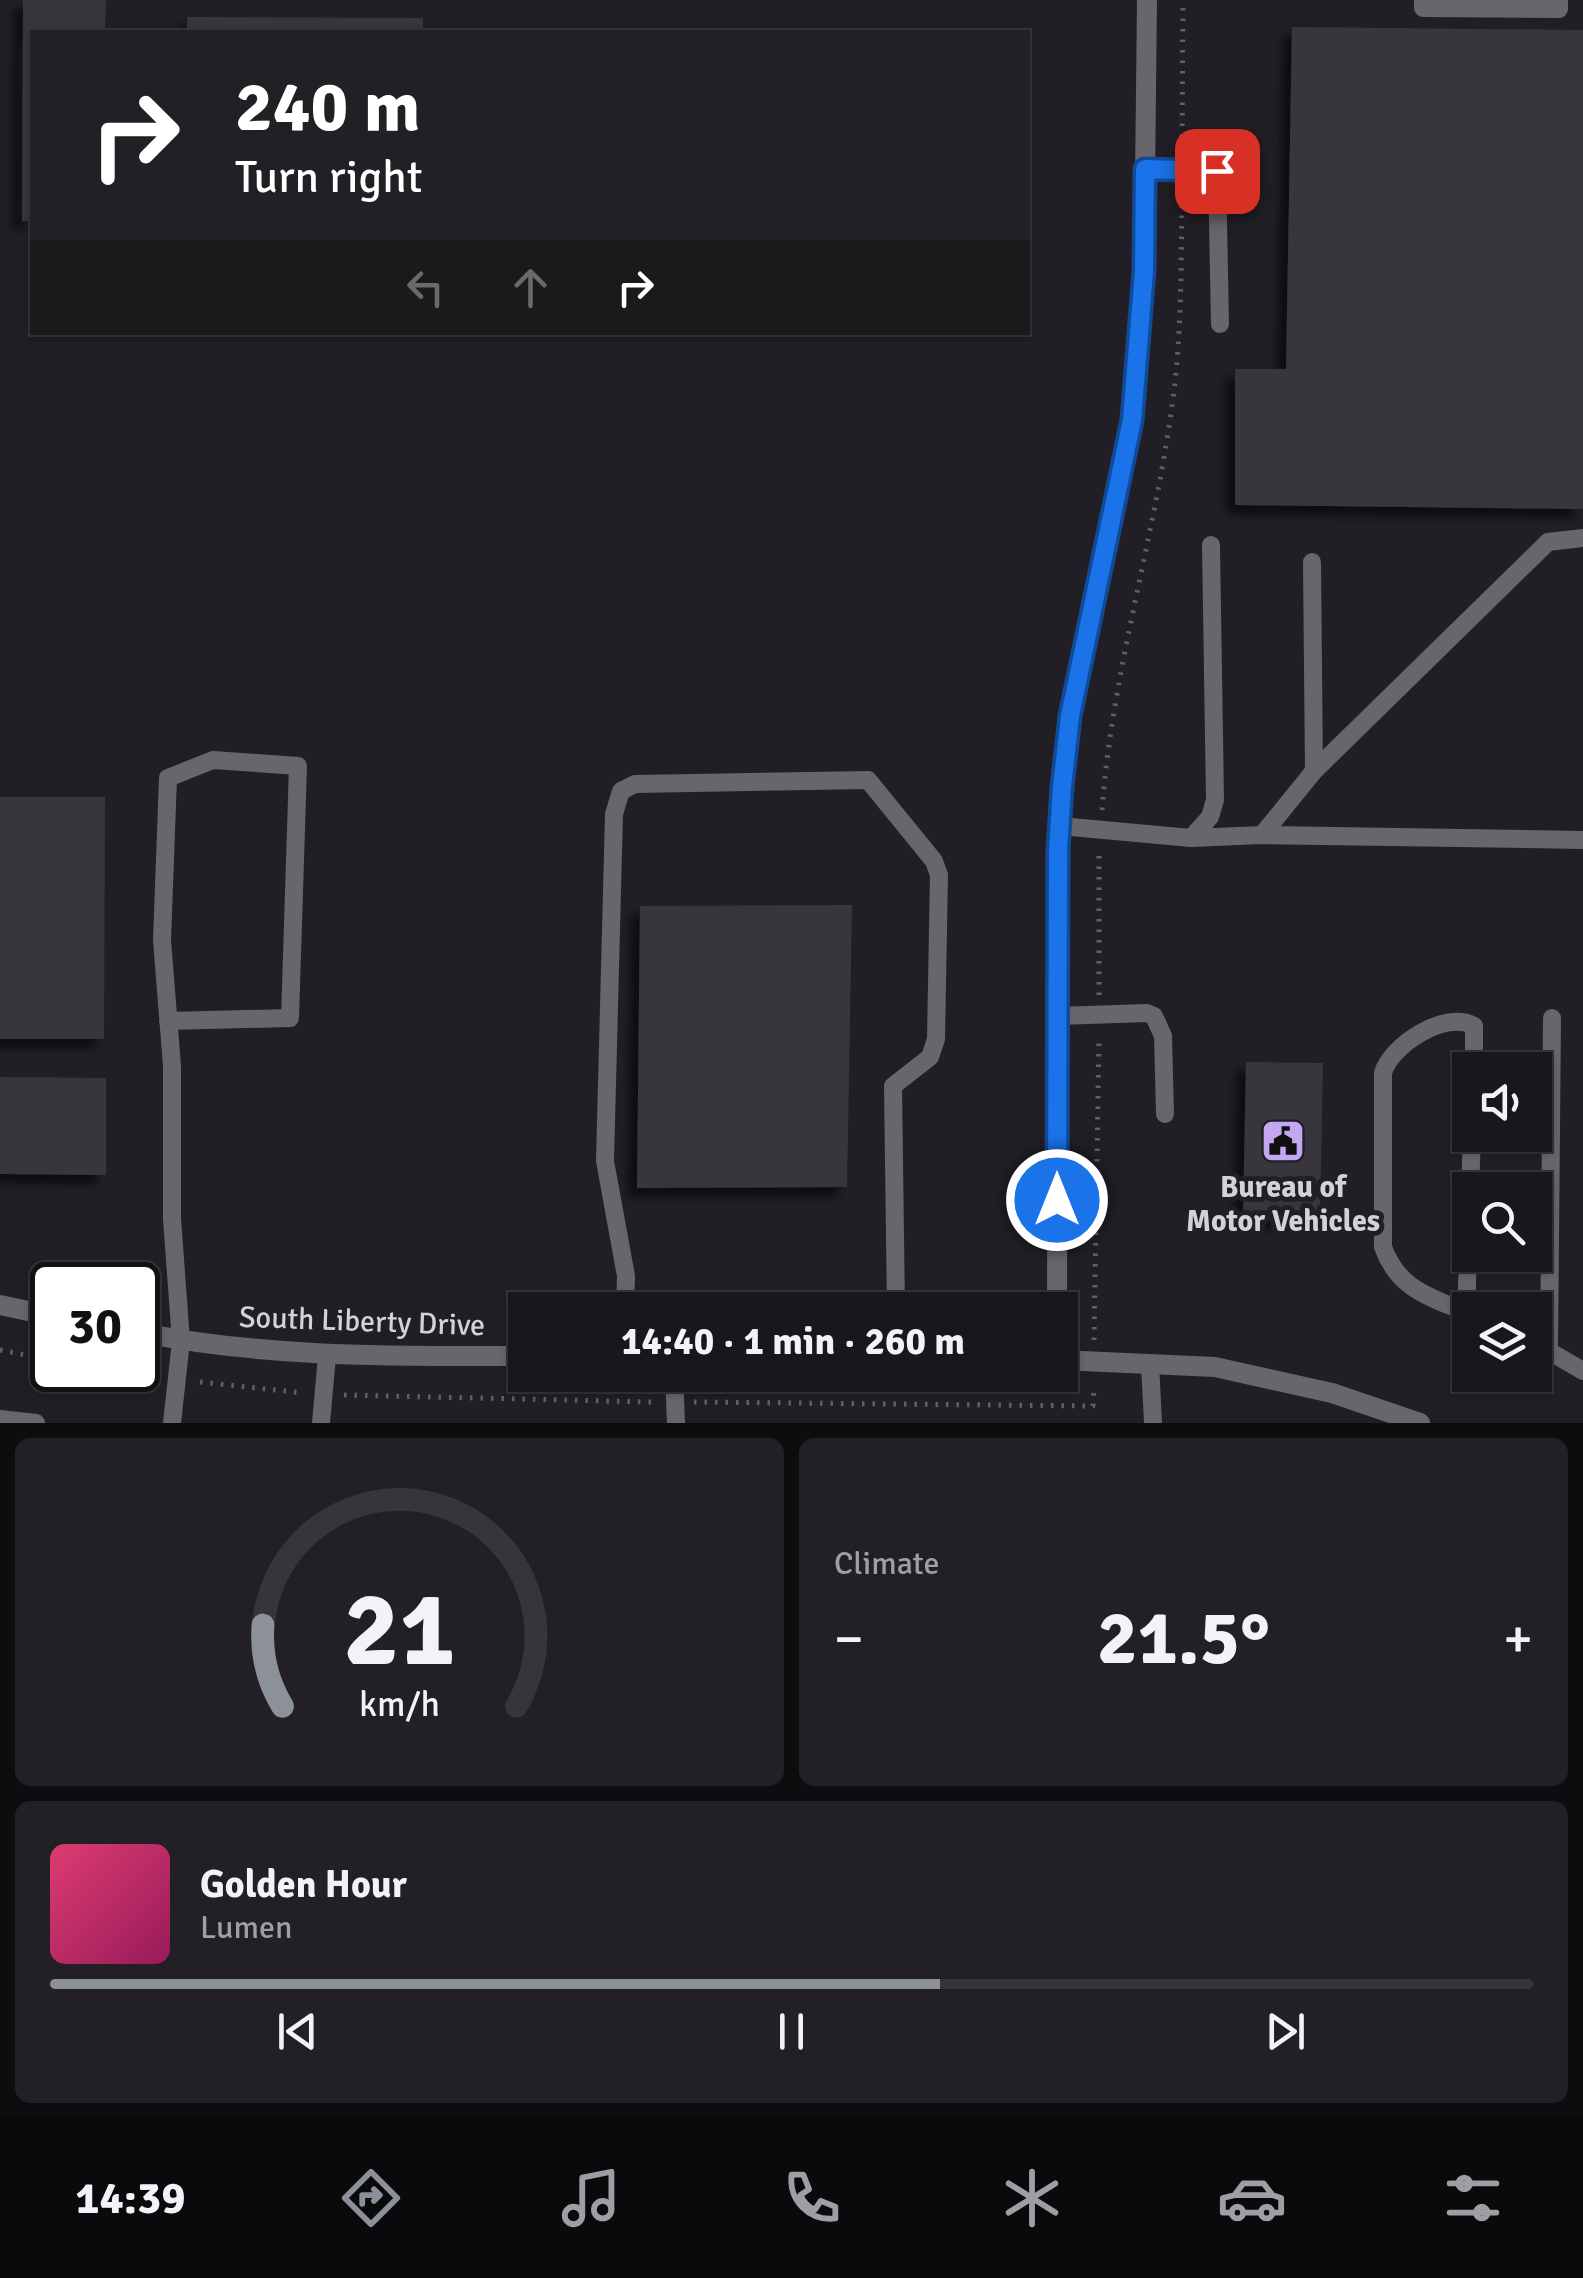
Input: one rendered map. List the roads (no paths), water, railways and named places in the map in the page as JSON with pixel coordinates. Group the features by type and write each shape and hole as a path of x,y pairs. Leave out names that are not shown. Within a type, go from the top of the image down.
{"street":[{"path":"1057,1292 1060,826 1070,716 1132,420 1144,271 1147,0"},
{"path":"0,1306 30,1312"},
{"name":"South Liberty Drive","path":"160,1337 328,1356 508,1356"},
{"path":"1078,1361 1215,1367 1332,1393 1420,1423"}],"lane":[{"path":"1423,0 1423,8 1478,5 1559,10 1559,0"},
{"path":"1145,169 1217,171 1220,324"},
{"path":"1262,835 1314,771 1548,542 1583,538"},
{"path":"1191,838 1210,817 1215,800 1210,545"},
{"path":"1312,562 1314,771"},
{"path":"168,1021 290,1018 298,766 213,760 168,778 162,940 168,1021 172,1066 172,1219 181,1341 172,1423"},
{"path":"626,1292 605,1161 614,814 620,791 635,784 868,780 934,861 939,875 936,1040 930,1057 893,1086 896,1292"},
{"path":"1060,826 1191,838 1262,835 1583,840"},
{"path":"1058,1016 1154,1016 1163,1036 1165,1114"},
{"path":"1544,1292 1552,1018"},
{"path":"1452,1306 1402,1281 1392,1270 1382,1247 1383,1073 1386,1061 1437,1022 1466,1021 1474,1026 1474,1052"},
{"path":"1552,1352 1583,1371"},
{"path":"321,1423 328,1356"},
{"path":"1150,1364 1153,1423"},
{"path":"675,1392 676,1423"},
{"path":"0,1420 36,1423"}],"place":[{"name":"Bureau of Motor Vehicles","path":"1283,1141"}]}
